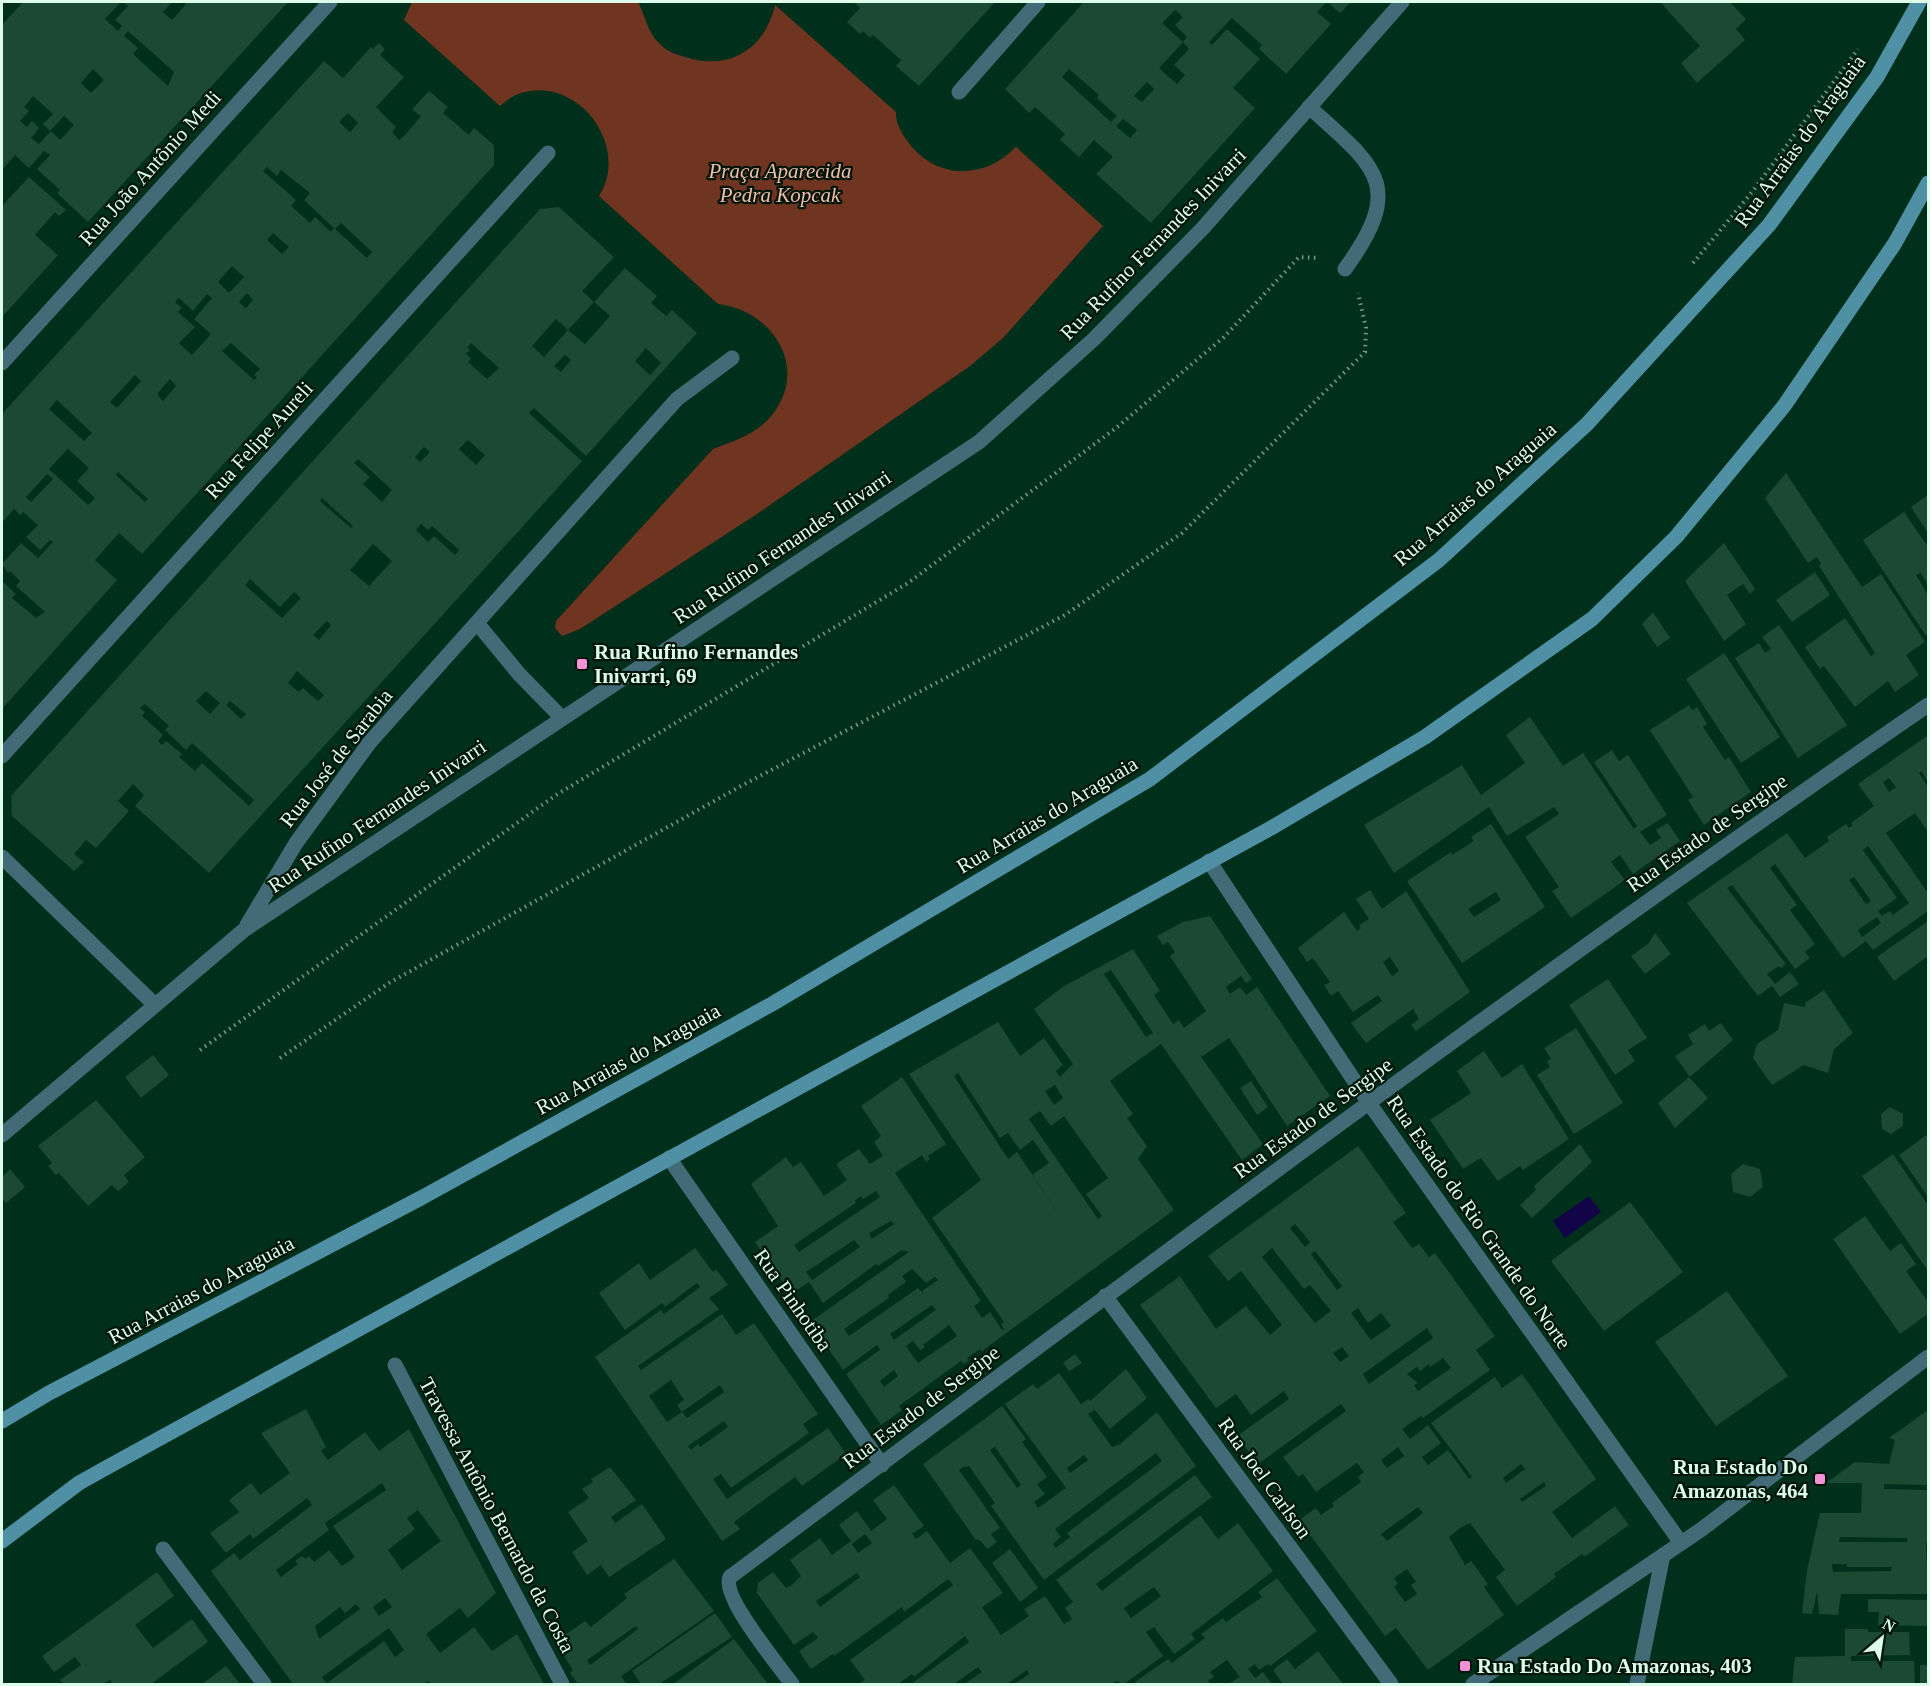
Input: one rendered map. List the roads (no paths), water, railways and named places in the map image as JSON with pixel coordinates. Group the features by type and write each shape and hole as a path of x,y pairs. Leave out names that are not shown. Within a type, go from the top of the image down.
{"main road":[{"name":"Rua Arraias do Araguaia","path":"2,1421 49,1393 421,1198 772,1004 1150,779 1439,560 1587,424 1769,225 1876,77 1919,2"},
{"path":"2,1540 96,1473 1271,828 1425,737 1592,619 1676,537 1784,406 1895,243 1929,183"}],"street":[{"name":"Rua João Antônio Medi","path":"2,363 330,2"},
{"path":"959,92 1038,2"},
{"name":"Rua Rufino Fernandes Inivarri","path":"2,1135 244,930 979,442 1094,339 1203,228 1402,2"},
{"path":"1309,107 1363,156 1376,179 1379,207 1368,237 1345,269"},
{"name":"Rua Felipe Aureli","path":"2,756 548,153"},
{"name":"Rua José de Sarabia","path":"244,930 296,843 370,742 677,399 732,358"},
{"path":"477,623 519,674 562,718"},
{"name":"Rua Estado de Sergipe","path":"792,1684 736,1605 728,1588 730,1577 1105,1296 1369,1103 1702,861 1929,705"},
{"path":"2,857 154,1004"},
{"name":"Rua Estado do Rio Grande do Norte","path":"1209,861 1369,1103 1681,1543"},
{"name":"Rua Pinhotiba","path":"669,1158 882,1465"},
{"name":"Rua Joel Carlson","path":"1105,1296 1391,1684"},
{"path":"1473,1684 1681,1543 1929,1357"},
{"name":"Travessa Antônio Bernardo da Costa","path":"395,1365 562,1684"},
{"path":"163,1549 264,1684"},
{"path":"1637,1684 1663,1555"}],"place":[{"name":"Rua Rufino Fernandes Inivarri, 69","path":"582,664"},
{"name":"Rua Estado Do Amazonas, 464","path":"1820,1479"},
{"name":"Rua Estado Do Amazonas, 403","path":"1465,1666"}],"park label":[{"name":"Praça Aparecida Pedra Kopcak","path":"780,183"}]}
